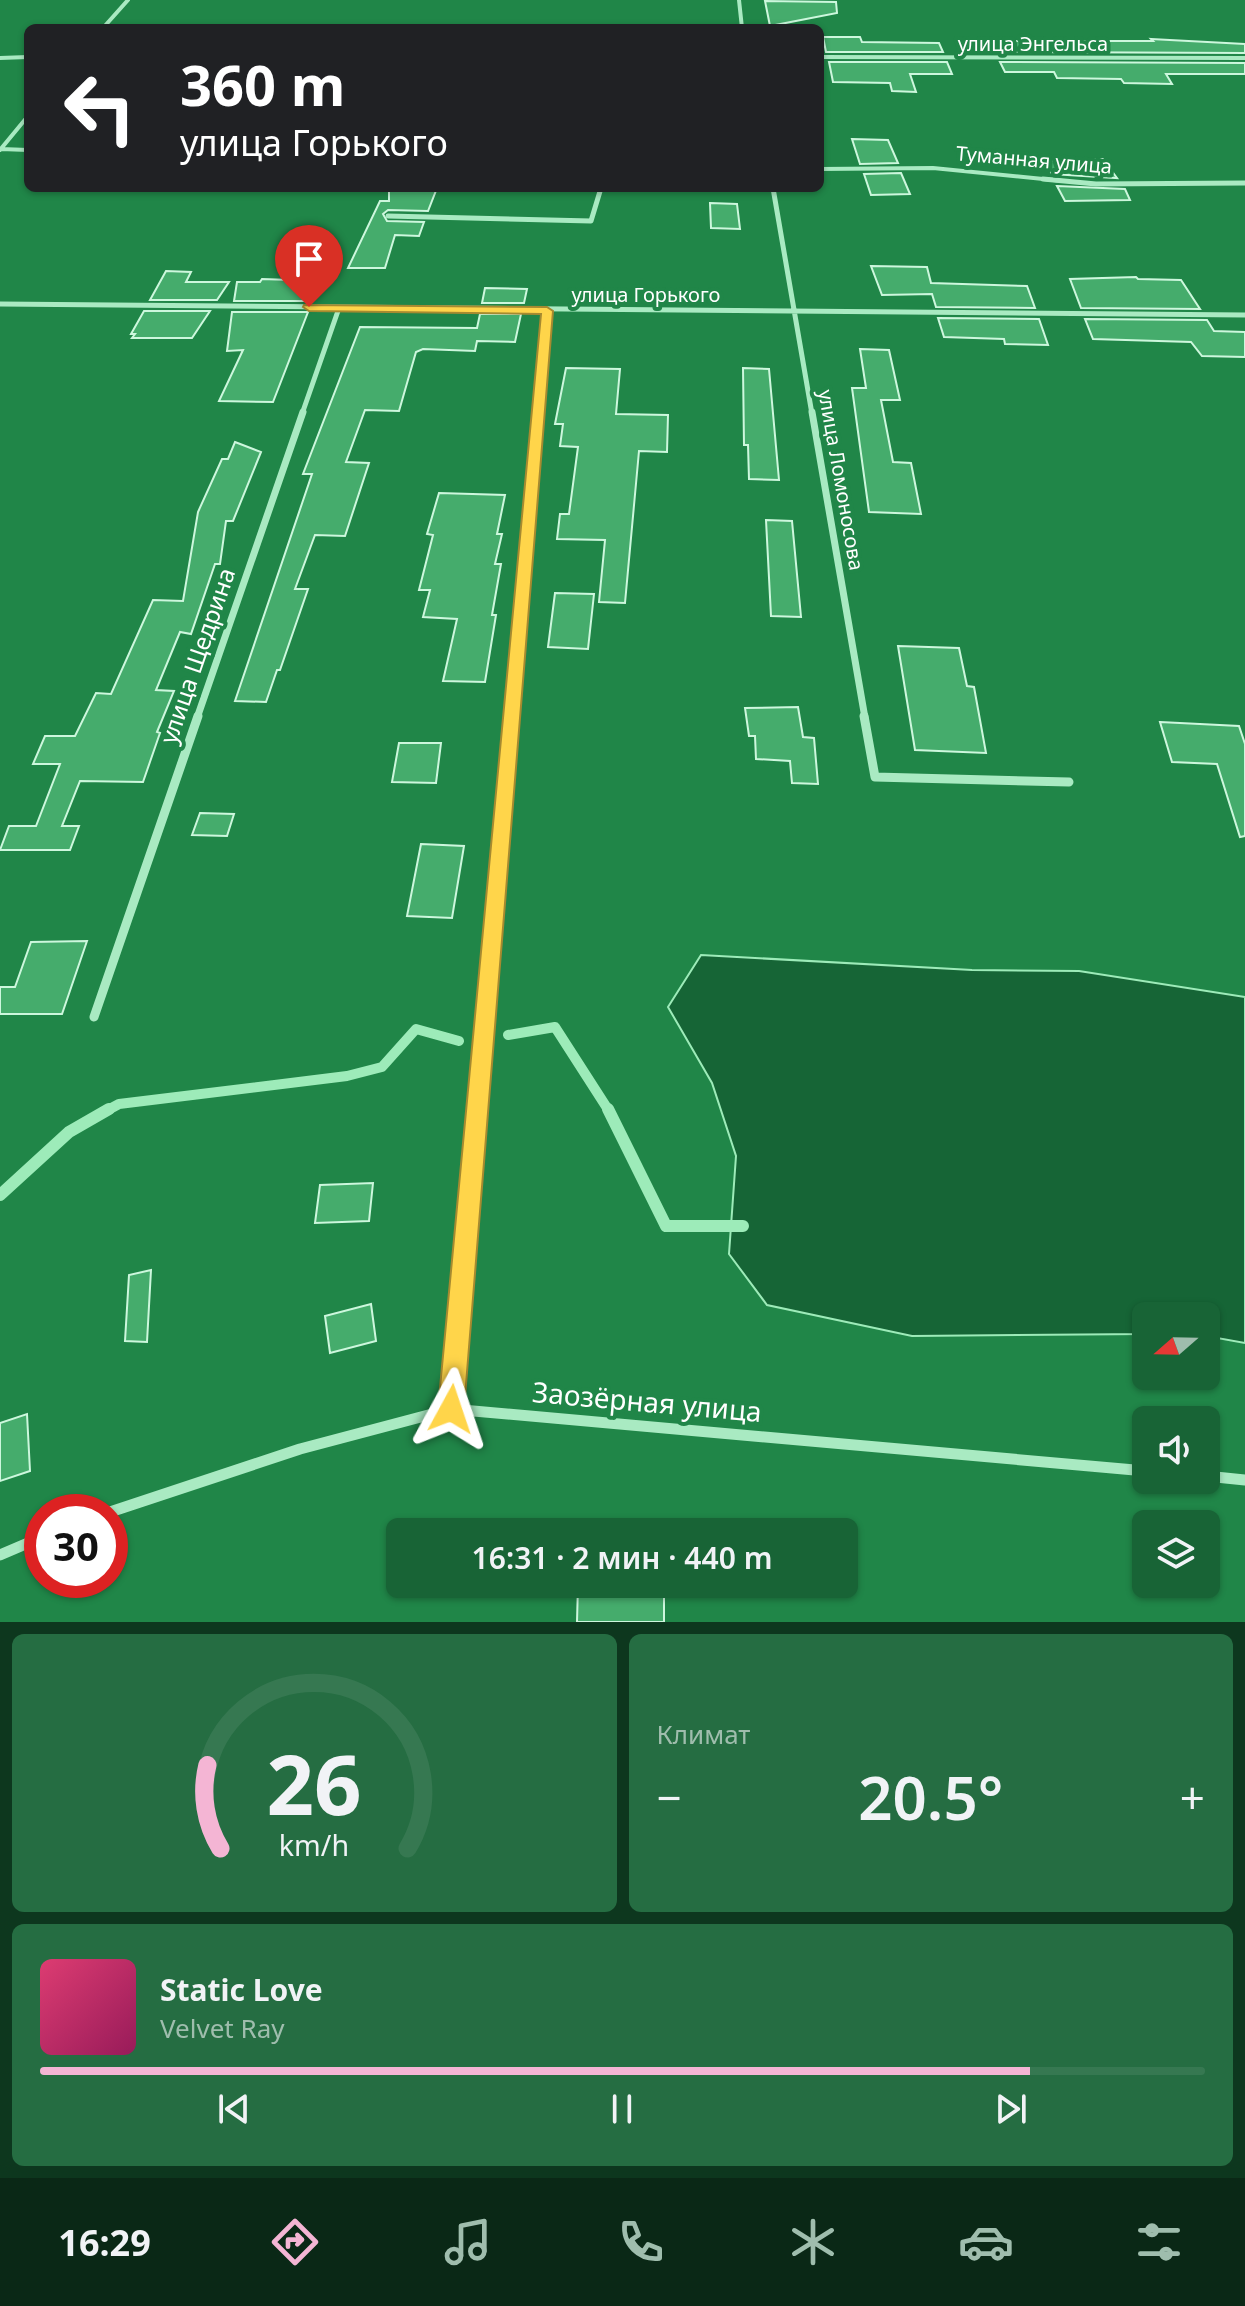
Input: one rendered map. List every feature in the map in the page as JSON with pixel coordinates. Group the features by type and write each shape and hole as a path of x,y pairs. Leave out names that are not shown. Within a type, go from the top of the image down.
{"street":[{"path":"107,24 128,0"},
{"path":"739,0 742,24"},
{"path":"0,58 24,57"},
{"name":"улица Энгельса","path":"824,57 1245,58"},
{"path":"0,149 24,121"},
{"path":"0,149 24,150"},
{"name":"Туманная улица","path":"824,169 933,168 1096,184 1245,183"},
{"path":"388,216 591,221 600,192"},
{"name":"улица Ломоносова","path":"774,192 875,777 1069,782"},
{"name":"улица Горького","path":"0,304 1245,315"},
{"name":"улица Щедрина","path":"94,1017 339,308"},
{"path":"451,1409 547,311"},
{"name":"Заозёрная улица","path":"128,1506 300,1449 451,1409 1132,1470"},
{"path":"1220,1477 1245,1480"},
{"path":"0,1555 24,1545"}],"shaded area":[{"path":"701,955 972,970 1079,971 1245,997 1245,1343 1220,1339 1220,1302 1132,1302 1132,1334 912,1336 767,1305 729,1254 736,1156 712,1083 668,1007"}],"building":[{"path":"765,1 836,2 837,13 770,24"},
{"path":"824,37 860,37 862,42 939,43 943,52 826,52"},
{"path":"1151,39 1245,44 1245,53 995,52 990,41 1153,41"},
{"path":"829,62 947,62 952,74 910,74 916,92 892,91 890,83 833,82"},
{"path":"1000,62 1245,63 1245,74 1166,74 1172,84 1124,83 1121,79 1057,78 1054,72 1005,72"},
{"path":"852,139 888,140 898,163 860,164"},
{"path":"1103,159 1117,178 1052,174 1045,161"},
{"path":"901,173 910,194 871,195 864,174"},
{"path":"1057,186 1125,189 1130,200 1065,201"},
{"path":"389,192 435,192 428,211 388,210 383,214 387,221 424,222 419,236 395,235 385,268 348,268 380,201 389,201"},
{"path":"710,203 737,204 740,229 711,228"},
{"path":"871,266 927,267 931,283 1027,286 1035,308 936,307 932,294 882,295"},
{"path":"166,271 191,272 186,282 229,282 217,300 150,300"},
{"path":"1136,277 1181,280 1200,309 1081,308 1070,279"},
{"path":"262,279 319,281 312,301 234,301 237,282 260,282"},
{"path":"485,288 527,289 524,303 482,303"},
{"path":"144,311 210,311 192,338 132,338 135,334 131,334"},
{"path":"232,312 308,312 273,402 219,401 243,350 227,351"},
{"path":"480,314 521,314 515,342 477,341 475,351 423,349 416,352 399,411 365,410 346,462 369,463 345,536 315,535 295,589 308,589 266,702 235,701 312,474 303,474 360,327 477,328"},
{"path":"938,318 1039,319 1048,345 1005,344 1004,339 944,337"},
{"path":"1085,319 1207,320 1214,331 1245,332 1245,357 1202,356 1191,342 1093,339"},
{"path":"860,349 889,350 900,400 881,400 893,462 911,463 921,514 869,512 852,388 866,388"},
{"path":"566,368 620,369 616,414 668,415 667,452 639,451 625,603 599,602 605,540 557,539 560,514 569,514 578,447 560,446 563,424 555,424"},
{"path":"743,368 769,369 779,480 749,479 748,445 744,445"},
{"path":"235,442 261,452 233,521 226,521 220,564 215,564 191,634 180,632 156,690 174,691 157,732 160,733 143,782 80,781 62,826 79,826 70,850 0,850 9,826 36,826 60,764 33,764 45,736 75,736 96,693 111,694 153,600 183,601 198,512 222,459 228,459"},
{"path":"439,493 505,495 497,534 502,534 495,564 501,564 492,615 496,615 485,682 443,681 457,619 423,617 430,590 419,590 433,535 427,534"},
{"path":"766,520 792,521 801,617 771,616"},
{"path":"555,593 594,594 588,649 548,647"},
{"path":"898,646 959,648 967,686 974,687 986,753 915,750"},
{"path":"798,707 803,737 814,738 818,784 792,783 790,761 756,759 755,736 749,736 745,708"},
{"path":"1160,722 1239,726 1245,744 1245,836 1240,837 1217,764 1172,762"},
{"path":"399,743 441,743 436,783 392,782"},
{"path":"200,813 234,814 227,836 192,835"},
{"path":"421,844 464,846 452,918 407,916"},
{"path":"87,941 62,1014 0,1014 0,987 15,987 31,942"},
{"path":"373,1183 369,1221 315,1223 320,1185"},
{"path":"151,1270 147,1342 125,1341 129,1275"},
{"path":"371,1304 376,1341 330,1353 325,1316"},
{"path":"27,1414 30,1471 0,1481 0,1423"},
{"path":"578,1598 664,1598 664,1622 577,1622"}],"waterway":[{"path":"508,1035 555,1027 609,1111"},
{"path":"106,1111 119,1104 347,1076 382,1067 416,1029 459,1041"},
{"path":"0,1195 69,1132 109,1109"},
{"path":"609,1111 666,1226 743,1226"}],"route":[{"path":"309,307 547,311 451,1409"}]}
